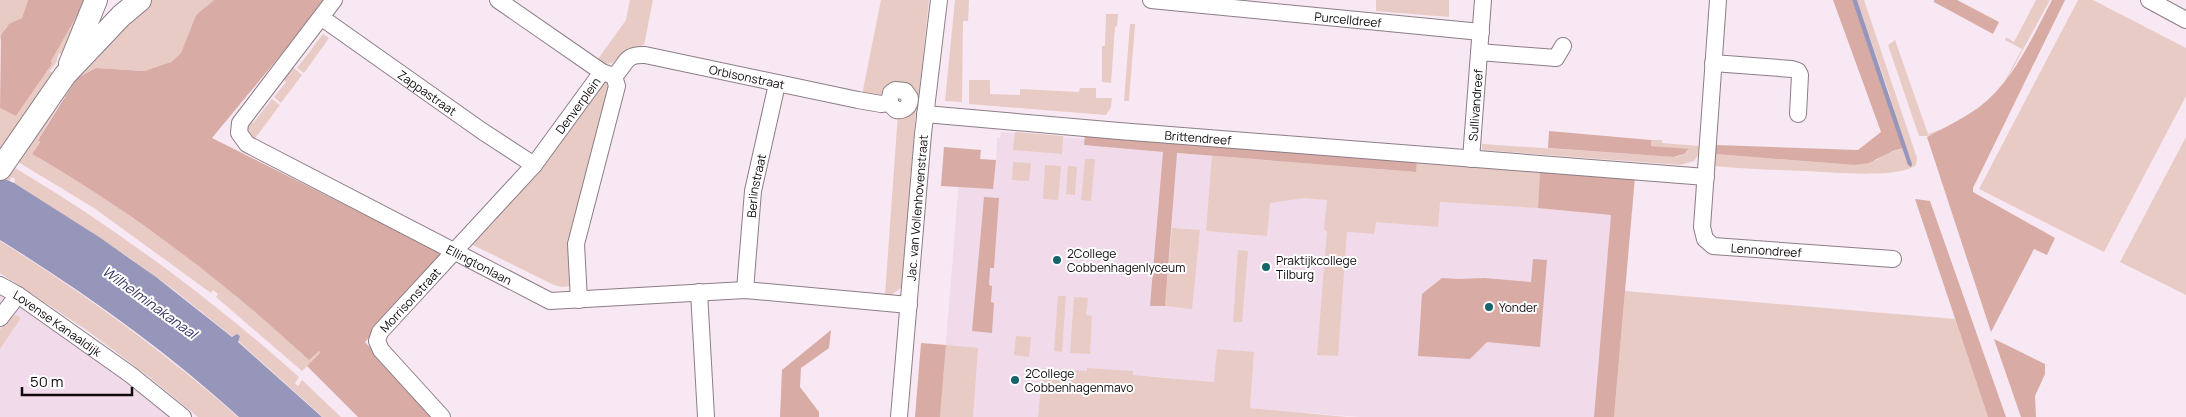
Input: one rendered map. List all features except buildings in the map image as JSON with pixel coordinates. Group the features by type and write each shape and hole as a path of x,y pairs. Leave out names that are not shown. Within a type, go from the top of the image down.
{"street":[{"path":"64,77 96,0"},
{"path":"0,169 64,77 121,16 140,0"},
{"name":"Ellingtonlaan","path":"334,0 240,124 239,133 247,144 550,301 745,290 909,305"},
{"path":"498,0 608,74"},
{"name":"Jac. van Vollenhovenstraat","path":"900,417 925,114 939,0"},
{"name":"Purcelldreef","path":"1151,0 1216,3 1481,32"},
{"name":"Sullivandreef","path":"1471,159 1483,0"},
{"name":"Lennondreef","path":"1718,0 1702,227 1705,239 1713,246 1893,259"},
{"path":"2149,0 2186,20"},
{"name":"Zappastraat","path":"322,18 476,127 534,165"},
{"name":"Sullivandreef","path":"1479,52 1561,59"},
{"name":"Orbisonstraat","path":"608,74 626,59 632,56 645,55 777,84 881,104 889,103"},
{"path":"1713,63 1798,71 1800,76 1798,114"},
{"name":"Denverplein","path":"454,251 534,165 608,74 617,86 576,244 579,300"},
{"name":"Berlinstraat","path":"745,290 753,191 777,84"},
{"name":"Brittendreef","path":"925,114 1471,159"},
{"path":"1471,159 1706,177"},
{"name":"Morrisonstraat","path":"442,417 381,350 377,342 380,332 454,251"},
{"name":"Lovense Kanaaldijk","path":"0,285 131,375 183,417"},
{"path":"700,292 706,417"},
{"path":"0,318 18,296"}],"shaded area":[{"path":"0,0 28,0 22,18 6,27 0,40"},
{"path":"28,0 86,0 51,61 52,64 16,116 0,108 1,35 9,24 22,18"},
{"path":"86,0 61,54 59,53 56,63 50,71 71,86 38,139 40,141 32,154 105,199 176,249 244,302 309,359 318,351 321,353 302,371 216,297 218,294 213,290 211,293 94,208 0,151 0,108 16,116 52,64 51,61"},
{"path":"148,0 214,0 196,15 181,53 171,62 144,71 96,68 77,78"},
{"path":"214,0 323,0 289,45 212,138 447,256 365,342 434,417 358,417 307,366 320,353 319,351 309,360 244,303 176,249 105,199 32,154 40,142 38,140 77,78 96,68 144,71 171,62 181,53 196,15"},
{"path":"630,0 653,0 644,45 624,50 613,63 605,64 598,59 626,20"},
{"path":"881,0 929,0 919,95 862,95"},
{"path":"955,0 969,0 968,21 963,21 962,102 945,101"},
{"path":"1376,0 1449,0 1449,17 1376,11"},
{"path":"1833,0 1852,0 1903,148 1869,163 1854,165 1715,154 1716,145 1858,150 1881,132"},
{"path":"1857,0 1864,0 1917,158 1916,165 1895,172 1864,174 1714,166 1715,154 1854,165 1877,160 1886,154 1903,148 1908,165 1889,93"},
{"path":"1934,0 1957,0 1999,22 1993,34 1934,2"},
{"path":"2036,0 2050,0 1988,114 1927,136 1919,136 1888,45 1895,40 1928,134 1988,113 2022,49 2005,40 2006,37 2014,42"},
{"path":"2052,0 2065,0 1973,188 1973,192 2055,238 2047,255 2034,249 1991,332 1927,137 1978,108 2002,86 2021,58"},
{"path":"2078,0 2093,0 2186,48 2186,96 2104,252 1979,189"},
{"path":"1106,14 1118,14 1117,26 1115,27 1111,83 1102,82 1102,46 1105,46"},
{"path":"1130,24 1135,24 1129,101 1124,101"},
{"path":"323,34 329,38 304,73 297,68"},
{"path":"293,67 302,75 281,103 274,97 286,82 283,79"},
{"path":"606,80 611,84 573,286 562,287 554,285 469,243 601,81"},
{"path":"969,80 990,80 990,94 1020,95 1020,89 1079,92 1080,88 1096,88 1096,98 1112,98 1111,107 1106,115 969,104"},
{"path":"272,99 280,105 253,141 246,129 250,121 253,123"},
{"path":"913,106 916,109 902,287 890,296 885,295 898,113"},
{"path":"1549,131 1651,140 1651,146 1689,149 1684,154 1674,157 1548,148"},
{"path":"1001,132 1084,139 1084,144 1172,153 1379,168 1378,184 1620,198 1602,417 1359,417 1250,408 1254,353 1218,349 1215,382 1150,376 1084,417 940,417 959,179 996,160 997,138 1000,138"},
{"path":"1015,132 1063,136 1062,154 1013,150"},
{"path":"1085,133 1417,160 1416,172 1177,153 1165,306 1150,306 1163,152 1084,145"},
{"path":"2186,137 2186,295 2120,262"},
{"path":"1651,140 1662,140 1662,143 1699,146 1698,155 1694,161 1680,165 1482,150 1482,144 1677,157 1689,150 1651,146"},
{"path":"944,147 981,150 980,159 996,160 993,189 941,186"},
{"path":"1212,156 1415,172 1417,160 1540,169 1538,208 1440,202 1438,227 1376,222 1374,234 1347,232 1338,356 1317,355 1327,231 1324,230 1327,200 1304,198 1270,203 1267,236 1206,231"},
{"path":"0,159 79,208 155,260 264,346 299,377 295,383 298,386 302,380 341,417 323,417 238,341 240,336 238,334 233,337 174,290 127,256 14,184 15,179 12,177 9,181 0,176"},
{"path":"1085,159 1095,159 1091,201 1081,200"},
{"path":"1013,162 1031,163 1029,181 1012,180"},
{"path":"1045,165 1061,166 1058,200 1043,199"},
{"path":"1068,166 1077,167 1075,195 1066,194"},
{"path":"1540,169 1635,177 1614,417 1594,417 1611,215 1538,208"},
{"path":"984,197 999,198 994,268 990,268 989,285 992,286 991,302 994,303 992,333 972,331"},
{"path":"1915,199 1930,201 2006,417 1988,417"},
{"path":"1172,228 1200,230 1192,309 1165,306"},
{"path":"0,241 62,281 152,346 238,417 198,417 148,376 88,331 0,273"},
{"path":"1238,250 1248,251 1242,322 1233,322"},
{"path":"1533,259 1547,260 1540,347 1487,342 1470,359 1418,356 1422,294 1442,278 1484,278 1531,282"},
{"path":"0,286 179,417 0,417"},
{"path":"1625,291 1955,319 1988,417 1614,417"},
{"path":"1058,296 1066,296 1062,352 1054,351"},
{"path":"1074,297 1088,298 1086,315 1092,316 1090,354 1070,353"},
{"path":"16,315 21,318 0,349 0,330 9,319"},
{"path":"831,330 829,348 801,368 800,387 819,412 819,417 780,417 782,370"},
{"path":"1016,336 1031,337 1029,357 1014,355"},
{"path":"1994,339 2045,364 2045,374 2035,396 2036,417 2021,417"},
{"path":"921,343 946,345 940,417 915,417"},
{"path":"946,345 978,348 973,417 940,417"},
{"path":"1217,349 1254,352 1250,408 1347,417 1038,417 1043,368 1087,371 1087,368 1133,371 1133,375 1214,382"}],"water":[{"path":"1852,0 1857,0 1912,164 1911,167 1908,165"},
{"name":"Wilhelminakanaal","path":"0,177 14,183 99,237 156,277 232,337 237,334 240,336 238,342 322,417 239,417 153,345 93,301 0,240"}],"place":[{"name":"2College Cobbenhagenlyceum","path":"1057,260"},
{"name":"Praktijkcollege Tilburg","path":"1266,267"},
{"name":"Yonder","path":"1489,307"},
{"name":"2College Cobbenhagenmavo","path":"1015,380"}]}
